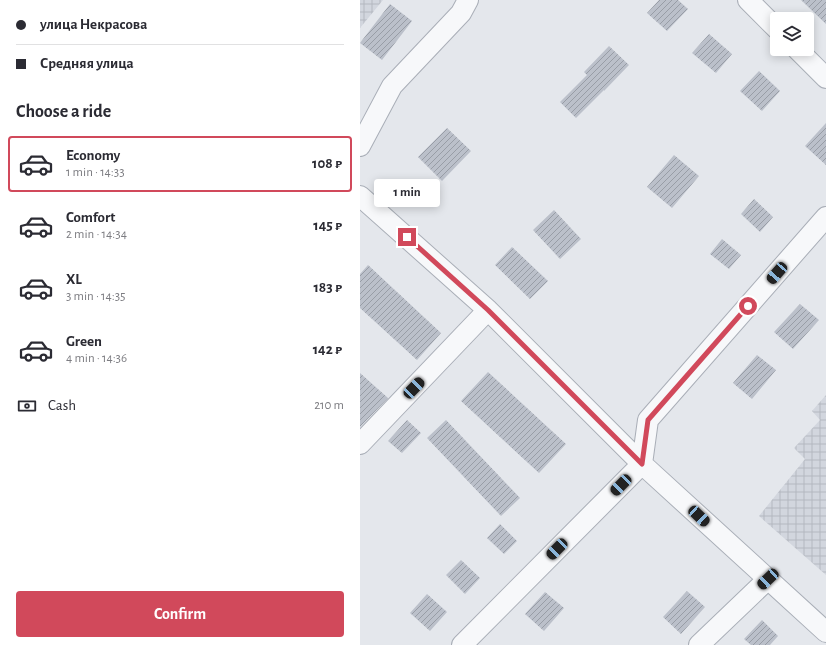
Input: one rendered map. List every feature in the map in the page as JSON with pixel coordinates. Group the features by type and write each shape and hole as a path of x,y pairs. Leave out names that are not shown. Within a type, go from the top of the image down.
{"street":[{"path":"360,146 392,86 461,13 468,0"},
{"path":"748,0 770,22"},
{"path":"804,56 826,78"},
{"path":"360,196 488,310 642,464 826,632"},
{"path":"462,645 642,464 648,420 826,217"},
{"path":"360,444 488,310"},
{"path":"699,645 768,579"}],"shaded area":[{"path":"360,0 383,0 360,28"},
{"path":"826,395 826,575 759,516 805,459 794,448 820,420 812,411"}],"building":[{"path":"659,0 678,0 688,9 667,31 647,13"},
{"path":"801,0 826,0 826,24 814,12"},
{"path":"390,4 412,21 382,60 360,43"},
{"path":"709,34 732,54 716,73 692,53"},
{"path":"609,46 629,65 576,118 560,102 587,75 584,72"},
{"path":"759,71 780,91 762,111 740,91"},
{"path":"826,123 826,165 805,146"},
{"path":"447,128 471,151 442,181 418,157"},
{"path":"674,155 699,176 672,208 647,187"},
{"path":"754,199 773,217 760,232 741,214"},
{"path":"554,210 581,239 560,259 533,230"},
{"path":"722,239 741,255 729,269 710,254"},
{"path":"512,247 548,281 530,299 495,265"},
{"path":"368,265 441,333 417,360 360,308 360,274"},
{"path":"800,304 819,320 793,349 774,332"},
{"path":"757,355 776,370 752,399 733,383"},
{"path":"488,372 566,444 539,473 461,401"},
{"path":"360,373 388,398 360,427"},
{"path":"407,420 421,433 402,453 388,441"},
{"path":"446,420 520,498 501,516 427,438"},
{"path":"500,524 517,541 504,554 487,538"},
{"path":"461,560 480,578 465,594 446,575"},
{"path":"687,591 705,607 681,634 663,617"},
{"path":"545,592 564,608 544,631 525,614"},
{"path":"427,594 447,612 430,631 410,613"},
{"path":"762,620 778,636 770,645 751,645 744,639"}],"route":[{"path":"407,237 488,310 642,464 648,420 748,306"}]}
